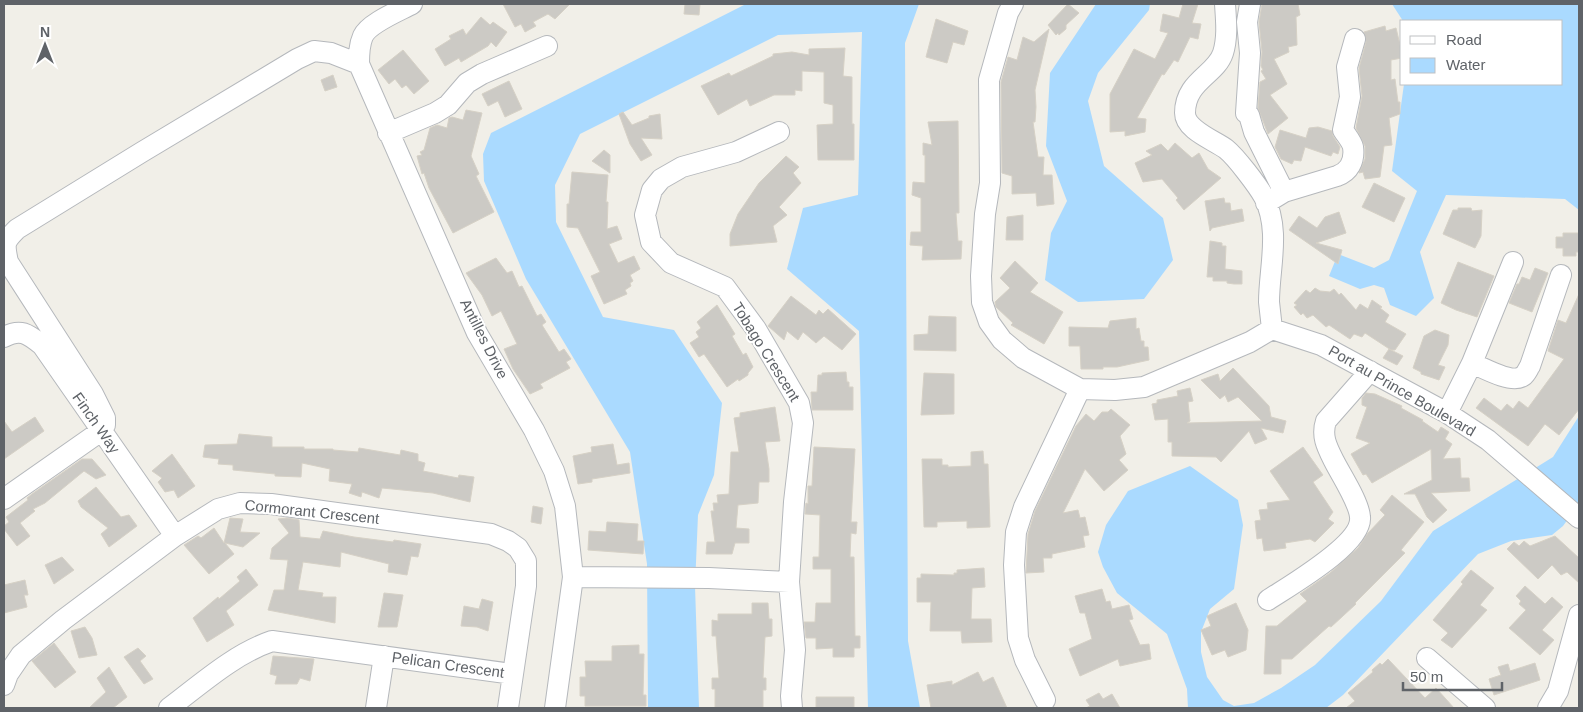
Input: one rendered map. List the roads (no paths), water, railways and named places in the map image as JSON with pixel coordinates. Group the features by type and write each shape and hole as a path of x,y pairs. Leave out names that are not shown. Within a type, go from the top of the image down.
{"street":[{"path":"4,499 101,431 105,424 105,418 93,394 8,262 5,246 9,237 17,228 270,74 305,55 314,51 331,53 359,64 360,48 364,34 374,24 412,4"},
{"path":"1013,4 989,80 990,183 981,262 982,302 989,322 1002,340 1023,358 1080,389 1115,390 1144,387 1250,342 1272,329 1269,302 1273,259 1272,217 1266,203 1249,177 1227,150 1192,127 1187,121 1185,114 1187,99 1194,86 1216,64 1223,54 1227,31 1225,4"},
{"path":"1250,4 1247,22 1250,53 1246,113 1249,115 1254,132 1284,192"},
{"path":"1266,203 1284,192 1345,173 1349,169 1352,162 1353,146 1343,130 1350,98 1347,67 1355,40"},
{"path":"388,133 448,105 467,83 482,74 547,46"},
{"name":"Antilles Drive","path":"359,64 477,333 534,430 554,470 565,506 573,577 556,708"},
{"name":"Tobago Crescent","path":"779,132 736,152 682,168 661,180 652,190 644,214 651,242 671,263 726,287 756,329 799,402 804,424 794,502 789,582 795,650 791,696 792,708"},
{"path":"1447,413 1472,363 1513,262"},
{"path":"1472,363 1508,378 1516,379 1524,376 1530,366 1561,275"},
{"name":"Port au Prince Boulevard","path":"1272,329 1322,344 1447,413 1488,440 1579,518"},
{"name":"Finch Way","path":"4,337 19,332 27,333 42,344 175,536"},
{"path":"1268,600 1324,563 1349,541 1358,526 1361,519 1358,506 1328,449 1324,438 1324,429 1326,421 1370,371"},
{"path":"1045,700 1025,660 1018,638 1014,565 1016,532 1024,507 1080,389"},
{"name":"Cormorant Crescent","path":"4,685 8,674 21,655 63,620 175,536 218,509 240,504 271,504 491,534 508,541 518,548 526,562 526,586 508,708"},
{"path":"573,577 710,578 789,582"},
{"path":"1548,708 1558,691 1579,615"},
{"name":"Pelican Crescent","path":"169,708 231,662 255,647 272,641 512,674"},
{"name":"Pelican Crescent","path":"376,708 384,656"},
{"path":"1427,658 1486,708"}],"water":[{"path":"746,4 919,4 905,43 908,641 920,708 868,708 859,331 787,269 803,208 858,195 862,32 778,35 580,134 555,185 556,222 603,317 674,330 722,403 714,475 698,515 695,586 699,708 648,708 647,564 630,452 526,279 484,181 483,154 491,133"},
{"path":"1096,4 1150,4 1149,10 1098,73 1088,101 1104,166 1163,218 1173,260 1144,299 1078,302 1045,280 1051,233 1067,201 1046,146 1050,73"},
{"path":"1392,4 1579,4 1579,210 1565,199 1446,195 1420,252 1434,298 1416,316 1390,305 1384,288 1374,285 1360,289 1329,276 1338,254 1374,268 1389,260 1417,191 1392,171 1404,85 1563,85 1563,20 1402,20"},
{"path":"1579,416 1579,504 1563,526 1552,535 1511,541 1478,554 1343,695 1326,708 1188,708 1187,689 1167,634 1117,593 1103,567 1098,552 1106,525 1128,491 1190,466 1238,500 1243,525 1234,589 1210,609 1201,632 1201,652 1207,677 1223,700 1234,706 1254,703 1281,688 1315,665 1381,601 1433,531 1553,457"}]}
